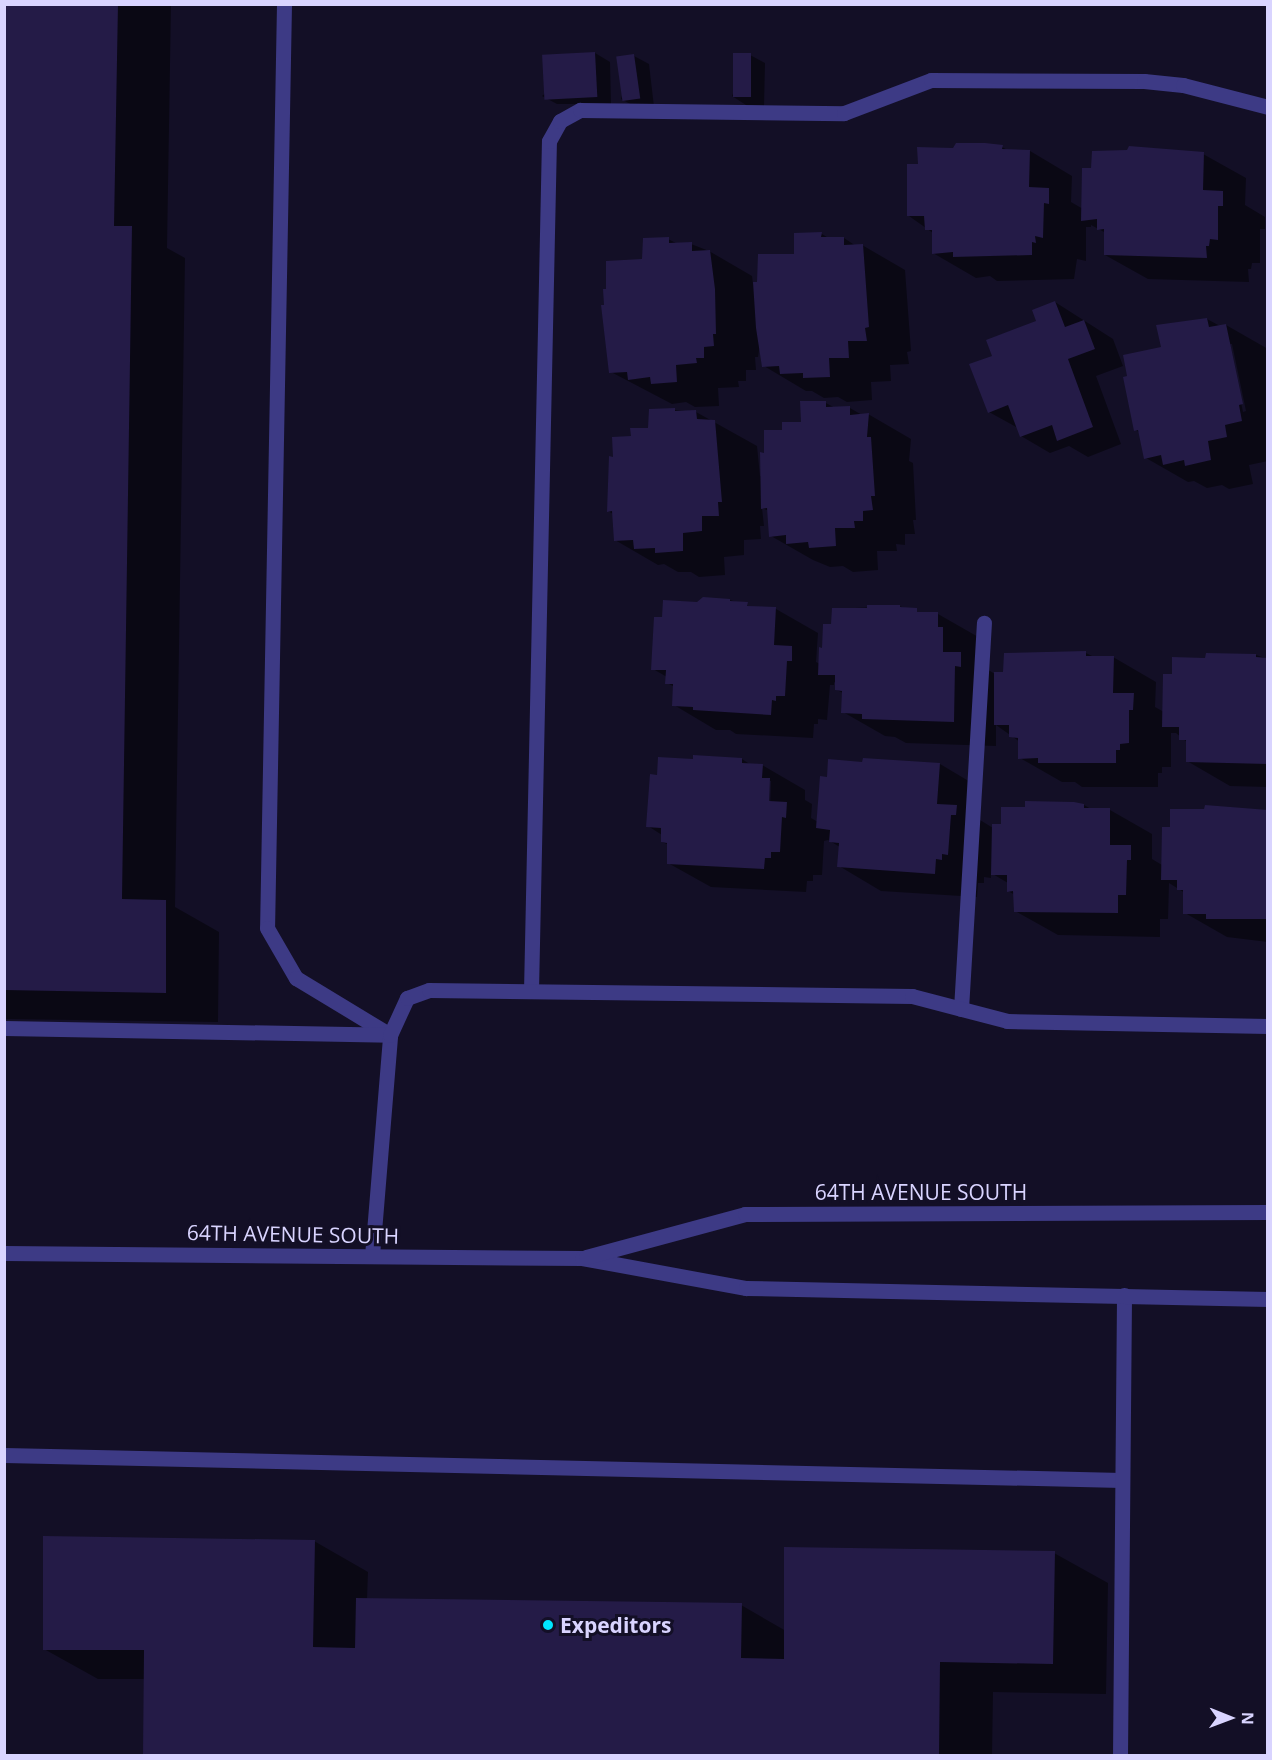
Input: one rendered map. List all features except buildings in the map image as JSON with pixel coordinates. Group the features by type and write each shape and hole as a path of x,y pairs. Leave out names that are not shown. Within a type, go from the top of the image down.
{"street":[{"path":"284,4 267,928 296,978 390,1035"},
{"path":"531,991 549,141 560,121 580,110 844,113 931,80 1144,81 1183,85 1268,107"},
{"path":"960,1009 984,622"},
{"path":"372,1256 390,1035 407,998 429,990 912,996 1007,1021 1268,1026"},
{"path":"4,1028 390,1035"},
{"name":"64TH AVENUE SOUTH","path":"582,1258 745,1214 1268,1212"},
{"name":"64TH AVENUE SOUTH","path":"4,1253 582,1258 746,1288 1268,1299"},
{"path":"1120,1755 1124,1295"},
{"path":"4,1455 1122,1480"}],"place":[{"name":"Expeditors","path":"548,1625"}]}
